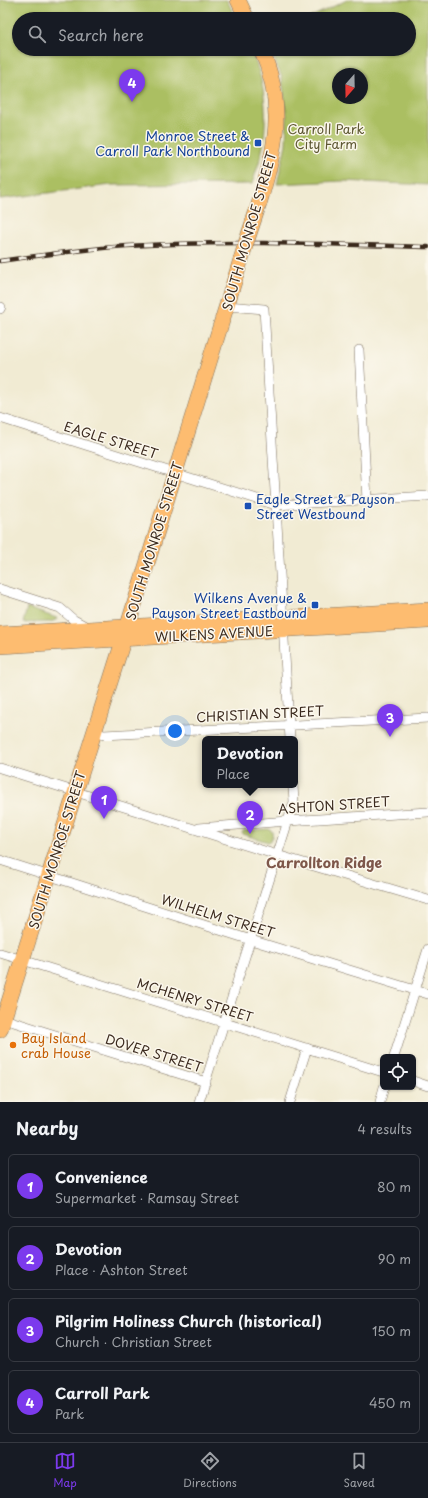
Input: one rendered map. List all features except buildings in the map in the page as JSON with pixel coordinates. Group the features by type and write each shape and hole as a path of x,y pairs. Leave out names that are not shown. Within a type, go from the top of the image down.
{"main road":[{"path":"238,0 244,12"},
{"name":"SOUTH MONROE STREET","path":"2,1024 266,181 273,153 277,115 272,77 264,56"},
{"name":"WILKENS AVENUE","path":"283,624 428,610"},
{"name":"WILKENS AVENUE","path":"0,646 126,632 283,624 428,621"},
{"name":"WILKENS AVENUE","path":"0,634 90,628 126,632"}],"street":[{"path":"229,302 264,309 290,736"},
{"path":"359,350 367,500"},
{"name":"EAGLE STREET","path":"0,418 276,504 428,496"},
{"path":"0,589 60,608 78,622 90,628"},
{"name":"CHRISTIAN STREET","path":"94,732 104,735 428,718"},
{"path":"0,768 277,855 428,900"},
{"path":"200,1102 294,802 293,788"},
{"name":"ASHTON STREET","path":"194,829 428,812"},
{"name":"WILHELM STREET","path":"0,860 251,940 428,994"},
{"path":"395,1054 428,948"},
{"name":"MCHENRY STREET","path":"0,953 380,1071"},
{"name":"DOVER STREET","path":"2,1024 206,1082"},
{"path":"290,1102 307,1048"},
{"path":"416,1082 428,1086"},
{"path":"380,1102 383,1090"}],"green space":[{"path":"0,0 227,0 233,12 12,12 12,56 253,56 262,84 265,121 263,146 252,184 111,185 0,199"},
{"name":"Carroll Park City Farm","path":"347,0 428,0 428,185 343,181 277,184 286,144 287,117 282,78 273,56 416,56 416,12 322,12"},
{"path":"27,608 57,618 56,620 50,622 23,623"},
{"path":"268,829 272,832 272,837 268,842 242,834 243,831"}],"railway":[{"path":"0,261 95,249 165,244 278,243 428,247"}],"place":[{"name":"Carroll Park","path":"132,102"},
{"name":"Monroe Street & Carroll Park Northbound","path":"258,143"},
{"name":"Eagle Street & Payson Street Westbound","path":"248,506"},
{"name":"Wilkens Avenue & Payson Street Eastbound","path":"315,605"},
{"name":"Pilgrim Holiness Church (historical)","path":"390,737"},
{"name":"Convenience","path":"104,819"},
{"name":"Devotion","path":"250,834"},
{"name":"Bay Island crab House","path":"13,1045"}],"district":[{"name":"Carrollton Ridge","path":"324,863"}]}
